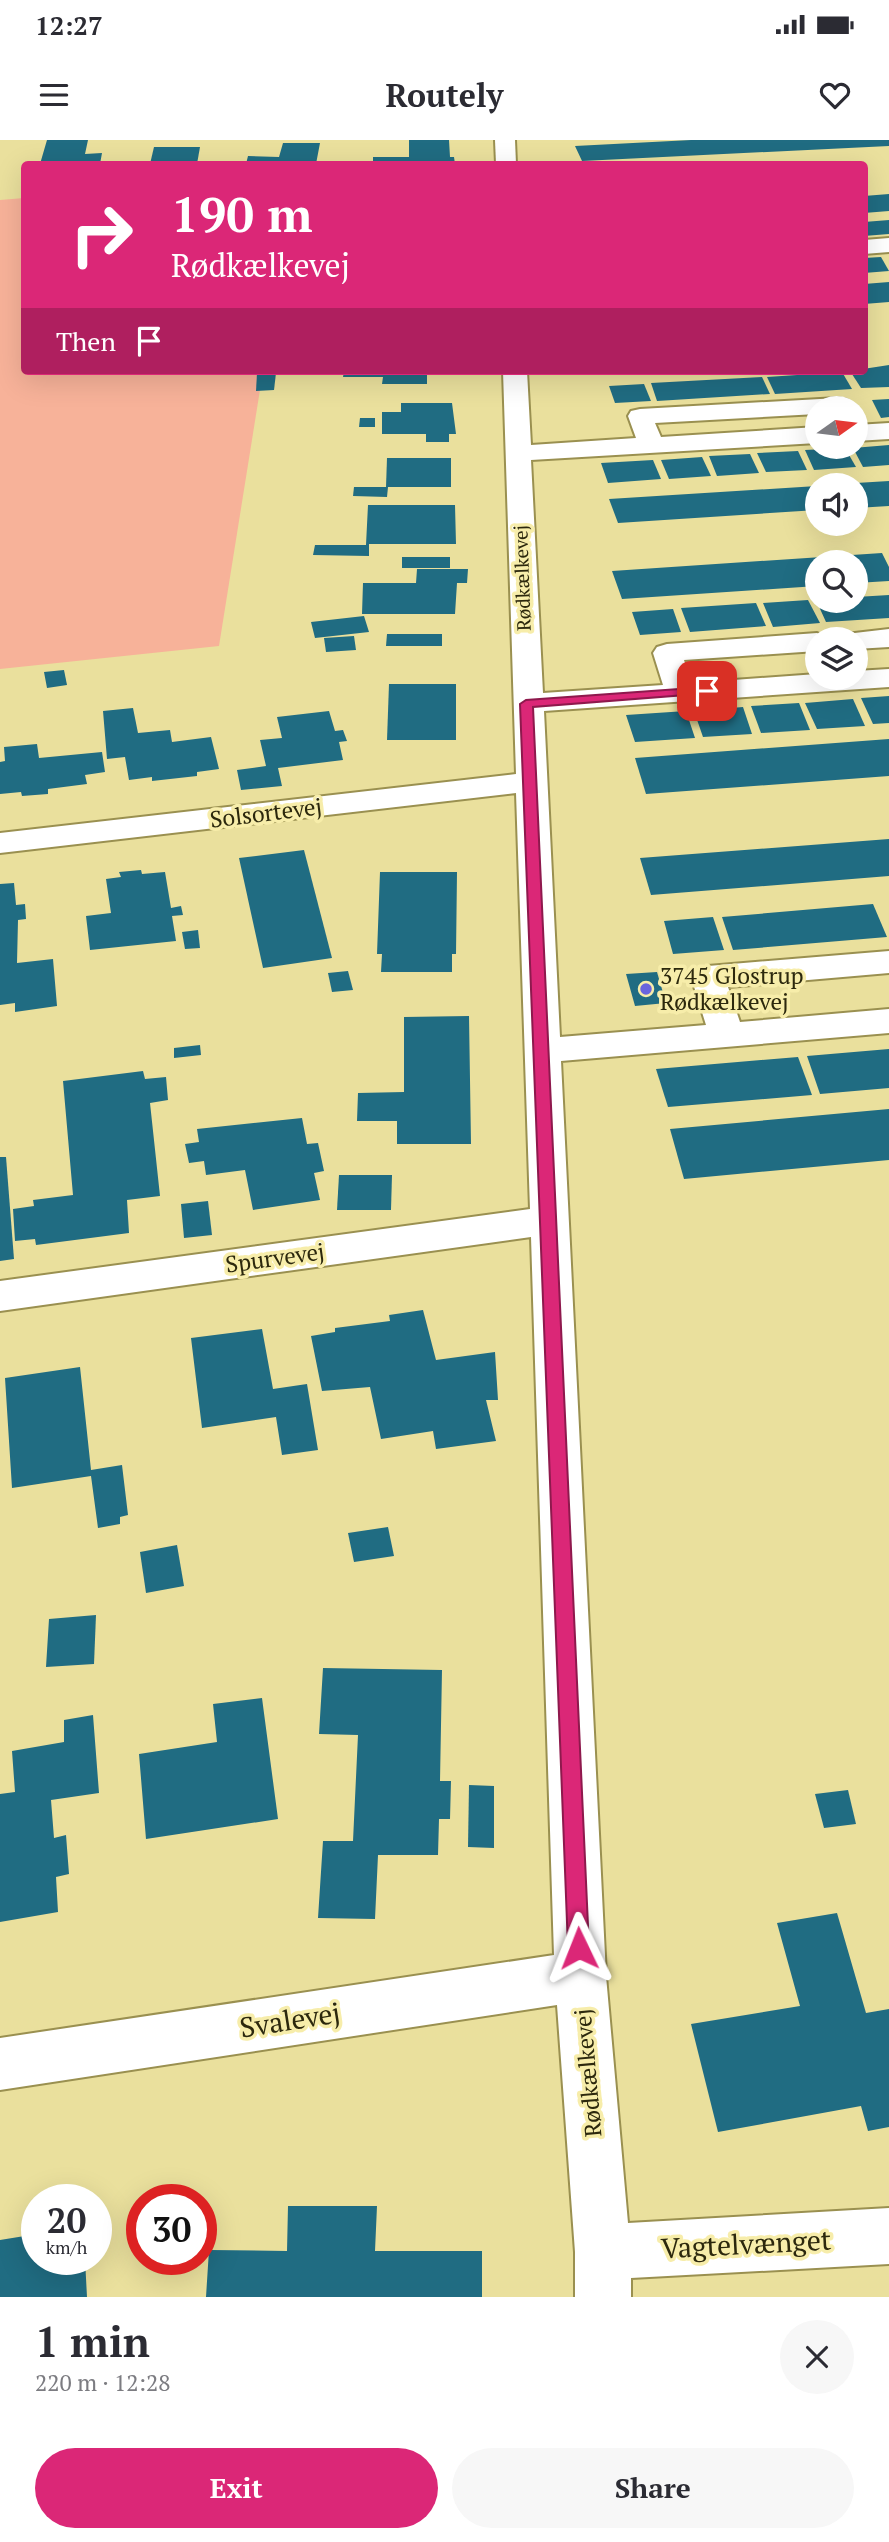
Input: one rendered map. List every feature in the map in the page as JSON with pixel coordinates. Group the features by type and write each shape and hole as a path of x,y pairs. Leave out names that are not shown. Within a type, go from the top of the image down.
{"street":[{"path":"505,140 506,161"},
{"path":"868,247 889,245"},
{"name":"Rødkælkevej","path":"515,375 526,704 580,1976 603,2275"},
{"path":"651,445 640,416 805,407"},
{"path":"868,432 889,431"},
{"path":"518,453 805,436"},
{"path":"868,639 889,638"},
{"path":"681,693 667,653 805,643"},
{"path":"526,704 889,678"},
{"name":"Solsortevej","path":"0,843 531,782"},
{"path":"727,1035 708,977 889,962"},
{"path":"542,1051 889,1021"},
{"name":"Spurvevej","path":"0,1296 549,1220"},
{"name":"Svalevej","path":"0,2064 580,1976"},
{"name":"Vagtelvænget","path":"603,2275 889,2236"}],"shaded area":[{"path":"21,198 21,375 262,375 219,646 0,669 0,200"}],"building":[{"path":"47,140 88,140 85,154 102,153 101,161 41,161"},
{"path":"409,140 449,140 450,157 454,157 455,161 373,161 373,157 409,157"},
{"path":"691,140 889,140 889,146 582,161 575,146"},
{"path":"283,143 320,143 317,161 247,161 248,156 279,157"},
{"path":"154,147 200,147 198,161 151,161"},
{"path":"889,194 889,211 868,213 868,196"},
{"path":"889,220 889,234 868,236 868,222"},
{"path":"881,257 889,271 868,273 868,258"},
{"path":"889,282 889,302 868,304 868,284"},
{"path":"889,365 889,387 861,388 853,375 868,375 868,368"},
{"path":"257,375 276,375 274,390 256,391"},
{"path":"427,375 427,384 382,384 383,377 343,377"},
{"path":"844,375 852,389 775,394 767,377"},
{"path":"762,377 770,394 657,401 651,383"},
{"path":"644,384 651,401 615,403 609,386"},
{"path":"889,399 889,417 881,418 872,400"},
{"path":"401,403 452,403 456,434 449,434 449,442 426,442 426,434 382,434 382,412 401,412"},
{"path":"360,418 375,418 375,427 359,427"},
{"path":"889,445 889,465 863,467 859,459 868,459 868,447"},
{"path":"798,451 807,470 766,472 757,453"},
{"path":"750,454 759,473 717,476 709,456"},
{"path":"702,457 711,476 669,479 661,460"},
{"path":"387,458 451,458 451,487 386,487"},
{"path":"809,459 851,459 856,467 814,470"},
{"path":"653,460 661,479 608,483 601,463"},
{"path":"889,481 889,506 868,507 868,482"},
{"path":"354,487 388,487 387,497 353,496"},
{"path":"805,487 805,511 618,523 609,499"},
{"path":"368,505 455,505 456,544 369,544 369,556 313,555 315,545 366,545"},
{"path":"882,553 889,567 889,581 868,582 868,554"},
{"path":"402,557 450,557 450,568 402,568"},
{"path":"805,558 805,587 622,599 612,571"},
{"path":"417,569 468,569 467,583 457,583 455,614 362,614 363,583 416,583"},
{"path":"889,595 889,618 826,622 822,613 868,613 868,596"},
{"path":"805,600 805,613 815,613 820,623 773,627 763,603"},
{"path":"756,603 766,626 690,632 681,608"},
{"path":"673,609 681,632 640,635 632,612"},
{"path":"364,616 369,632 315,638 311,622"},
{"path":"387,634 442,634 442,646 386,646"},
{"path":"354,636 356,650 326,652 324,638"},
{"path":"64,670 67,685 47,688 44,672"},
{"path":"389,684 456,684 456,740 387,740"},
{"path":"889,696 889,723 873,724 861,698"},
{"path":"853,699 865,726 817,729 805,703"},
{"path":"799,703 810,730 761,733 751,706"},
{"path":"743,707 752,734 703,737 694,711"},
{"path":"133,708 138,733 170,730 172,742 211,737 219,769 197,772 197,776 152,781 152,777 129,780 125,757 107,759 103,711"},
{"path":"329,711 335,731 343,730 347,741 339,742 343,760 278,768 282,786 241,790 237,770 266,766 260,740 282,738 277,717"},
{"path":"686,711 695,738 635,742 626,715"},
{"path":"889,739 889,776 646,794 635,758"},
{"path":"37,744 39,758 102,752 105,772 85,775 87,784 48,789 48,794 0,794 0,762 5,761 4,747"},
{"path":"889,839 889,876 651,895 640,858"},
{"path":"304,850 332,958 263,968 239,858"},
{"path":"141,870 142,874 165,872 171,908 181,906 183,915 172,916 176,941 90,950 86,916 111,913 106,879 121,877 119,872"},
{"path":"380,872 457,872 456,954 452,954 452,972 381,972 382,954 377,954"},
{"path":"14,883 16,905 25,904 26,919 18,920 17,963 53,959 57,1006 15,1012 15,1003 0,1005 0,884"},
{"path":"873,904 887,937 733,950 722,917"},
{"path":"713,917 724,950 673,954 664,921"},
{"path":"198,930 200,948 185,949 182,932"},
{"path":"348,971 353,990 332,992 328,973"},
{"name":"3745 Glostrup Rødkælkevej","path":"657,972 666,1003 635,1006 626,974"},
{"path":"469,1016 471,1144 397,1144 397,1121 357,1121 358,1093 404,1092 404,1017"},
{"path":"200,1045 201,1055 174,1058 174,1048"},
{"path":"889,1049 889,1088 820,1094 807,1056"},
{"path":"798,1057 812,1095 668,1107 656,1069"},
{"path":"143,1071 145,1079 166,1077 168,1100 150,1103 160,1196 127,1200 129,1233 36,1245 35,1239 15,1241 13,1209 34,1206 33,1200 73,1195 63,1081"},
{"path":"889,1109 889,1160 684,1179 670,1129"},
{"path":"302,1118 307,1144 318,1143 324,1171 314,1173 320,1200 253,1210 245,1170 206,1175 204,1161 189,1163 185,1144 199,1142 197,1129"},
{"path":"0,1157 6,1157 14,1259 0,1261"},
{"path":"339,1175 392,1175 391,1210 337,1210"},
{"path":"208,1201 212,1235 184,1238 181,1204"},
{"path":"423,1310 436,1360 495,1352 498,1400 486,1400 496,1441 436,1449 433,1431 381,1439 370,1387 322,1391 311,1336 335,1332 335,1328 390,1321 389,1315"},
{"path":"262,1329 273,1389 307,1384 318,1450 282,1455 276,1417 202,1428 191,1338"},
{"path":"80,1367 91,1470 122,1465 128,1515 120,1517 120,1524 98,1528 91,1476 12,1488 5,1378"},
{"path":"388,1527 394,1556 354,1562 348,1533"},
{"path":"177,1545 184,1586 146,1593 140,1552"},
{"path":"96,1615 94,1664 46,1667 49,1619"},
{"path":"323,1668 442,1670 440,1781 451,1781 450,1819 439,1819 438,1855 378,1855 375,1919 318,1918 323,1841 353,1841 358,1735 319,1734"},
{"path":"262,1698 278,1819 146,1839 139,1754 217,1742 213,1704"},
{"path":"93,1715 99,1793 51,1800 54,1838 66,1835 69,1874 56,1877 58,1912 0,1922 0,1794 15,1792 12,1751 64,1742 64,1720"},
{"path":"469,1785 494,1786 494,1848 468,1847"},
{"path":"848,1790 856,1824 824,1828 815,1794"},
{"path":"837,1913 866,2013 889,2009 889,2127 868,2131 861,2106 718,2132 691,2024 800,2006 777,1923"},
{"path":"288,2206 377,2206 375,2251 482,2251 482,2297 206,2297 207,2275 217,2275 217,2250 287,2251"},
{"path":"21,2237 21,2275 86,2275 87,2297 0,2297 0,2240"}],"place":[{"name":"3745 Glostrup Rødkælkevej","path":"646,989"}],"route":[{"path":"579,1948 526,704 707,691"}]}
